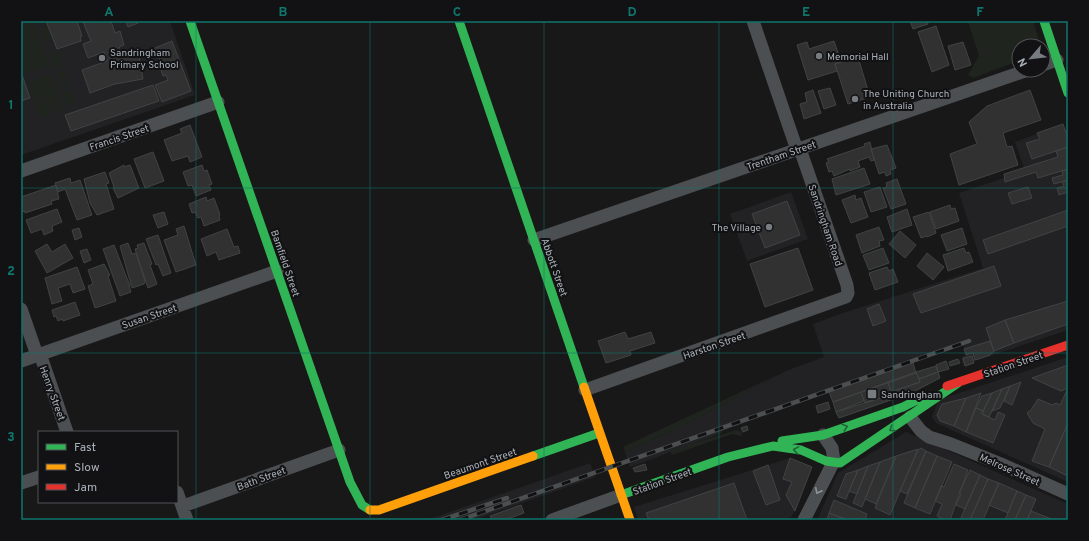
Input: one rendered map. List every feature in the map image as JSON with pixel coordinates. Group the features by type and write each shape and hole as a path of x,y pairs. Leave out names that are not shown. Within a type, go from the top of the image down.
{"street":[{"name":"Bamfield Street","path":"190,21 339,450 357,497 368,510"},
{"name":"Abbott Street","path":"459,21 584,390 630,520"},
{"name":"Sandringham Road","path":"753,21 847,285 848,295 843,299"},
{"path":"1044,21 1068,93"},
{"path":"1051,62 1057,60"},
{"name":"Trentham Street","path":"534,240 1011,76"},
{"name":"Francis Street","path":"21,171 218,102"},
{"name":"Susan Street","path":"21,361 277,271"},
{"name":"Harston Street","path":"584,390 843,299"},
{"name":"Henry Street","path":"21,309 67,431"},
{"name":"Station Street","path":"773,446 801,450 833,463 844,461 912,411 958,383 1068,345"},
{"name":"Station Street","path":"552,520 728,457 773,446 787,439 820,436 912,411"},
{"name":"Melrose Street","path":"912,411 930,428 951,444 1068,494"},
{"name":"Beaumont Street","path":"368,510 379,510 599,433"},
{"path":"804,520 833,463 833,450 820,436 815,447 818,457"},
{"name":"Bath Street","path":"183,506 339,450"},
{"path":"21,483 38,477"},
{"path":"178,494 187,520"}],"shaded area":[{"name":"Sandringham Primary School","path":"21,21 170,21 195,95 21,155"},
{"path":"34,21 50,66 25,74 21,62 21,25"},
{"path":"968,21 1033,21 1038,38 1011,38 1011,64 973,78 968,75 979,56"},
{"path":"48,25 53,40 45,42 40,28"},
{"path":"57,51 62,65 55,68 49,53"},
{"path":"64,70 69,84 61,87 56,73"},
{"path":"52,74 65,109 40,118 27,83"},
{"path":"70,90 76,104 68,107 63,92"},
{"path":"1063,124 1068,138 1068,330 963,365 961,358 966,355 963,345 722,431 722,433 630,467 625,452 680,427 786,371 824,357 813,324 983,268 959,193 1025,171 1015,142"},
{"name":"The Village","path":"791,192 808,239 747,261 730,214"},
{"path":"1068,357 1068,482 936,423 932,417 938,400"},
{"path":"786,371 680,427 625,452 623,447"},
{"path":"736,430 742,432 742,436 732,434 672,455 670,451"},
{"path":"906,432 1068,504 1068,520 817,520 838,473"},
{"path":"790,458 812,467 795,511 789,520 638,520 634,507"},
{"path":"590,463 595,477 474,520 427,520"}],"building":[{"path":"46,21 77,21 82,36 80,37 81,41 57,49"},
{"path":"111,21 115,33 120,31 124,45 119,47 124,58 139,55 143,79 115,84 90,93 82,70 107,61 104,52 88,58 83,44 91,41 83,22"},
{"path":"126,21 138,21 138,23 128,27"},
{"path":"910,21 927,21 928,24 913,29"},
{"path":"936,26 949,65 932,72 918,32"},
{"path":"172,41 191,91 162,102 155,85 168,80 166,75 163,76 160,67 162,66 155,48"},
{"name":"Memorial Hall","path":"834,41 841,62 835,64 837,71 808,80 797,45 807,42 809,49"},
{"path":"963,42 971,65 955,70 948,46"},
{"path":"858,57 870,97 848,104 835,64"},
{"path":"21,72 30,98 21,101"},
{"path":"153,85 159,101 71,131 65,115"},
{"path":"830,88 836,105 824,109 818,91"},
{"path":"813,90 821,113 804,119 800,104 807,102 805,93"},
{"path":"1030,90 1041,120 1003,133 1007,147 1012,146 1018,165 959,185 950,154 977,144 969,122 987,106"},
{"path":"1063,124 1068,138 1068,147 1032,159 1026,143 1040,139 1037,133"},
{"path":"190,125 202,157 190,162 188,156 172,161 164,140 182,133 180,129"},
{"path":"870,142 874,160 871,161 869,157 858,161 860,167 850,171 850,169 834,176 832,171 829,172 826,163 829,162 827,159 865,146 864,144"},
{"path":"887,145 896,168 890,170 891,174 886,176 885,172 879,174 871,149"},
{"path":"1068,147 1068,169 1038,178 1036,172 1005,182 1004,174 1058,157 1056,151"},
{"path":"153,152 164,181 145,188 134,159"},
{"path":"124,165 124,167 130,165 139,188 118,198 113,188 114,187 109,173"},
{"path":"202,165 204,171 207,170 212,184 209,185 211,190 196,196 192,185 188,186 183,172"},
{"path":"864,168 870,184 836,195 832,179"},
{"path":"1068,169 1068,180 1054,184 1052,178 1063,175 1062,171"},
{"path":"105,172 109,183 106,184 114,209 97,215 90,203 84,179"},
{"path":"70,178 71,183 80,180 92,215 77,220 65,189 58,192 55,183"},
{"path":"897,179 906,204 891,209 883,188 887,187 886,183"},
{"path":"1068,180 1068,192 1059,195 1057,188 1064,186 1062,182"},
{"path":"56,185 59,199 51,201 52,204 25,213 25,211 21,212 21,197"},
{"path":"880,187 887,207 871,212 864,192"},
{"path":"1028,187 1032,198 1012,204 1008,193"},
{"path":"855,195 856,200 861,198 868,217 851,223 842,200"},
{"path":"206,197 207,201 214,198 220,215 220,220 204,226 201,217 198,218 195,212 192,213 189,204"},
{"path":"787,201 800,235 765,248 752,214"},
{"path":"950,205 951,209 955,208 959,221 936,229 930,212"},
{"path":"57,209 62,222 52,226 53,231 44,235 42,229 31,233 26,220"},
{"path":"907,209 912,225 892,232 887,217"},
{"path":"1068,210 1068,226 988,254 983,240"},
{"path":"164,212 168,224 158,228 153,215"},
{"path":"929,212 936,233 921,238 913,217"},
{"path":"184,226 196,265 176,272 164,240 178,235 176,229"},
{"path":"879,227 884,240 879,241 880,246 862,253 856,235"},
{"path":"79,228 82,237 75,240 72,230"},
{"path":"962,228 967,244 947,251 941,235"},
{"path":"227,229 234,247 238,246 240,253 219,260 216,252 207,256 201,239"},
{"path":"900,231 916,245 905,258 889,244"},
{"path":"158,235 171,273 163,276 158,264 156,265 146,239"},
{"path":"128,243 132,254 136,253 145,281 144,284 132,288 120,246"},
{"path":"144,243 152,264 150,265 157,284 148,288 135,249 138,248 137,245"},
{"path":"47,244 52,252 65,244 73,258 47,273 35,251"},
{"path":"114,245 131,292 120,296 103,249"},
{"path":"798,248 813,290 765,307 750,264"},
{"path":"883,248 889,263 869,270 863,255"},
{"path":"964,248 966,253 969,252 973,262 948,271 943,255"},
{"path":"87,249 91,260 84,263 80,251"},
{"path":"927,253 944,267 933,280 917,266"},
{"path":"104,264 110,275 108,276 116,301 95,308 88,286 93,284 88,270"},
{"path":"994,266 1001,286 921,313 913,294"},
{"path":"77,267 85,289 73,293 70,284 58,288 62,301 52,304 45,278"},
{"path":"887,267 889,271 893,269 898,282 875,290 869,273"},
{"path":"1068,301 1068,324 1014,343 1005,320"},
{"path":"75,302 80,315 63,321 62,319 58,321 56,316 54,317 52,310"},
{"path":"879,304 886,321 873,326 867,309"},
{"path":"1005,320 1014,343 994,351 986,328"},
{"path":"625,332 628,339 651,332 655,343 630,351 631,355 606,363 598,341"},
{"path":"990,341 994,351 990,355 975,360 973,353 966,355 964,349"},
{"path":"972,356 974,363 965,366 963,358"},
{"path":"958,359 960,363 950,366 949,362"},
{"path":"946,361 949,369 938,372 936,365"},
{"path":"913,363 916,373 833,402 829,392"},
{"path":"1068,365 1068,388 1061,391 1032,378"},
{"path":"936,366 938,372 919,379 916,372"},
{"path":"916,372 920,382 891,392 888,382"},
{"path":"938,372 940,378 911,393 839,418 836,412 892,394 891,392 920,382 919,379"},
{"path":"888,382 892,394 865,403 861,392"},
{"path":"1021,382 1012,405 1004,401 1010,386"},
{"path":"1010,386 1000,408 992,411 1002,389"},
{"path":"1068,388 1068,423 1049,467 1032,461 1045,429 1033,423 1027,413 1031,410 1038,399 1052,405 1056,403 1060,405"},
{"path":"1002,389 989,417 982,414 992,393"},
{"path":"861,392 864,401 836,412 833,402"},
{"path":"981,393 966,432 954,426 966,398"},
{"path":"992,393 983,411 976,408 982,396"},
{"path":"966,398 954,426 940,421 937,415 942,404"},
{"path":"828,402 830,409 818,413 816,406"},
{"path":"976,408 983,411 982,414 995,420 998,412 1005,415 993,443 966,432"},
{"path":"1068,423 1068,476 1049,467"},
{"path":"747,426 748,430 743,432 741,428"},
{"path":"921,448 926,451 907,494 900,491 918,450"},
{"path":"918,449 890,515 875,508 896,456"},
{"path":"926,451 937,456 915,508 904,503"},
{"path":"896,456 876,504 865,499 880,462"},
{"path":"937,456 952,462 930,514 915,508"},
{"path":"790,458 812,467 795,511 786,495 792,482 783,479"},
{"path":"880,462 862,507 853,503 868,466"},
{"path":"645,464 647,470 635,472 633,468"},
{"path":"954,464 968,470 950,520 945,520 937,516 942,504 935,501 941,486 944,487"},
{"path":"768,465 780,500 766,505 753,471"},
{"path":"868,466 857,494 849,491 858,470"},
{"path":"858,470 846,499 837,496 846,474"},
{"path":"970,470 980,475 965,509 956,505 961,494 959,493"},
{"path":"980,475 988,479 970,520 960,520"},
{"path":"988,479 999,483 983,520 970,520"},
{"path":"734,483 747,520 649,520 646,513"},
{"path":"999,483 1017,491 1008,513 989,505"},
{"path":"1017,491 1026,495 1015,520 1005,520"},
{"path":"1026,495 1036,499 1027,520 1015,520"},
{"path":"834,500 867,514 865,520 848,520 829,513"},
{"path":"521,505 524,513 505,520 492,520 490,516"},
{"path":"1031,511 1054,520 1027,520"},
{"path":"829,513 848,520 827,520"}],"railway":[{"path":"460,520 969,341"},
{"path":"442,520 507,498"}],"traffic: fast":[{"path":"190,21 350,482 362,505 370,510"},
{"path":"459,21 584,387"},
{"path":"1044,21 1068,93"},
{"path":"621,495 728,457 773,446 801,450 826,461 840,463 958,383"},
{"path":"782,441 823,435 903,407 923,397"},
{"path":"533,456 599,433"}],"traffic: slow":[{"path":"584,387 630,520"},
{"path":"370,510 379,510 533,456"}],"traffic: jam":[{"path":"947,386 1068,345"}],"place":[{"name":"Memorial Hall","path":"819,56"},
{"name":"Sandringham Primary School","path":"102,58"},
{"name":"The Uniting Church in Australia","path":"855,99"},
{"name":"The Village","path":"769,227"},
{"name":"Sandringham","path":"872,394"}]}
